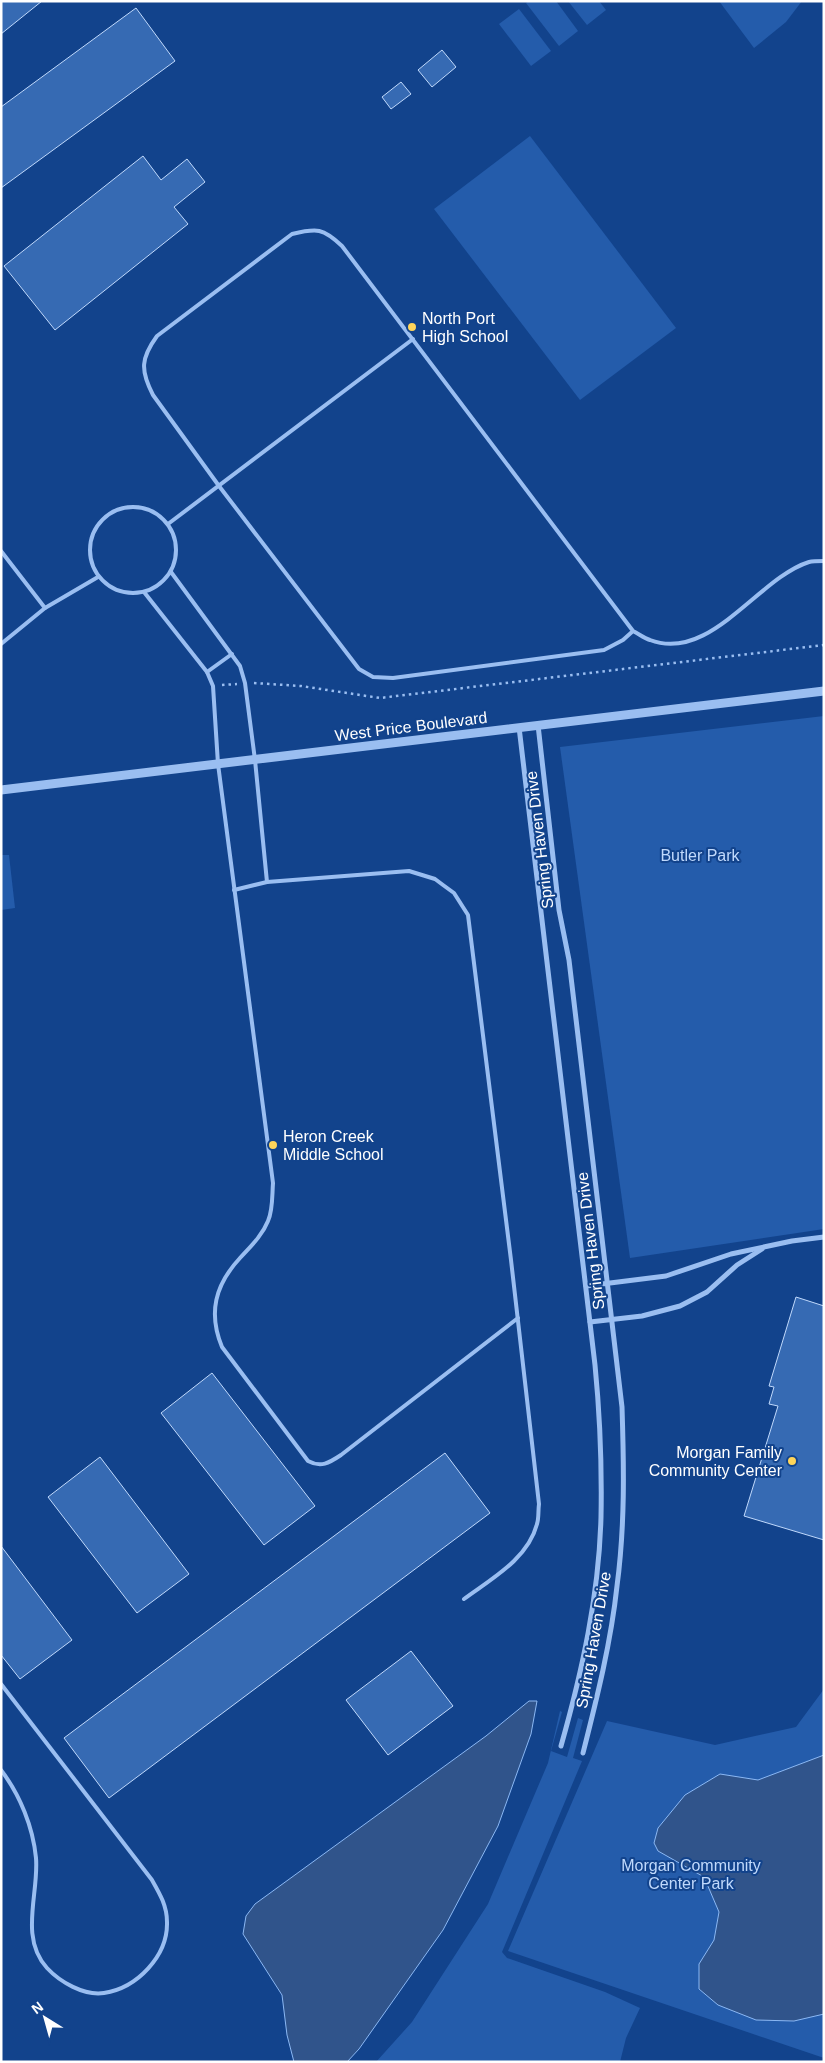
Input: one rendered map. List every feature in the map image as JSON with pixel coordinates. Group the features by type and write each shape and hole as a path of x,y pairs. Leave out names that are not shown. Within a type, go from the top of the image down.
{"street":[{"name":"West Price Boulevard","path":"1,790 824,691"},
{"name":"Spring Haven Drive","path":"538,725 559,910 569,960 622,1407 624,1461 623,1520 616,1594 608,1647 583,1753"},
{"name":"Spring Haven Drive","path":"519,728 586,1286 602,1458 601,1519 596,1578 588,1633 575,1698 561,1746"},
{"path":"586,1286 666,1276 731,1254 824,1237"},
{"path":"590,1322 662,1311 695,1300 718,1284 745,1259 767,1246"}],"lane":[{"path":"633,631 604,650 393,678 373,677 359,669 219,486 153,395 145,380 143,362 148,348 158,336 292,234 312,229 330,235 342,246 633,631 652,640 676,643 695,640 723,623 785,574 809,562 824,561"},
{"path":"168,524 413,339"},
{"path":"138,507 155,512 168,524 175,539 176,556 171,572 160,585 144,592 127,594 111,588 98,577 91,562 90,545 95,529 106,516 122,508 138,507"},
{"path":"1,551 45,608"},
{"path":"171,572 240,666 245,683 255,760 268,882"},
{"path":"1,644 45,608 98,577"},
{"path":"144,592 207,672 213,686 218,764 273,1183 272,1208 268,1221 251,1246 226,1275 220,1286 214,1316 216,1333 231,1361 308,1461 315,1465 322,1465 340,1455 518,1318"},
{"path":"207,672 232,654"},
{"path":"234,890 268,882 409,871 435,879 454,894 462,903 468,915 539,1504 537,1524 531,1540 521,1555 507,1568 464,1599"},
{"path":"1,1684 152,1880 164,1901 167,1922 166,1937 150,1967 134,1980 119,1988 103,1993 90,1992 71,1986 46,1967 34,1943 31,1927 36,1882 36,1857 31,1831 19,1799 1,1770"}],"path":[{"path":"213,686 260,682 380,698 824,645"}],"green space":[{"path":"529,1 556,1 578,31 559,46 526,3"},
{"path":"568,1 599,1 606,10 587,25"},
{"path":"719,1 802,1 786,22 754,48"},
{"path":"519,9 551,51 531,66 499,24"},
{"path":"530,136 676,328 580,400 434,209"},
{"name":"Butler Park","path":"824,716 824,1229 630,1258 560,747"},
{"path":"1,855 9,855 15,908 1,910"},
{"name":"Morgan Community Center Park","path":"824,1689 824,2058 508,1951 607,1721 715,1745 796,1727"},
{"path":"560,1711 562,1712 551,1751 567,1757 578,1718 583,1720 573,1758 582,1761 502,1952 507,1958 605,1992 640,2008 626,2038 620,2062 376,2062 412,2022 488,1904 548,1763"}],"shaded area":[{"path":"529,1701 537,1701 531,1734 498,1826 443,1930 359,2049 347,2062 294,2062 287,2035 282,1995 243,1934 246,1916 255,1904 486,1736"},
{"path":"824,1755 824,2014 794,2021 756,2020 718,2005 699,1989 699,1964 714,1940 719,1912 704,1877 658,1851 654,1843 658,1828 685,1795 720,1774 758,1780"}],"building":[{"path":"1,1 42,1 1,34"},
{"path":"136,8 175,61 1,188 1,107"},
{"path":"442,50 456,67 432,87 418,70"},
{"path":"401,82 411,94 391,109 382,97"},
{"path":"143,156 161,180 187,159 205,182 174,207 188,224 55,330 4,266"},
{"name":"Morgan Family Community Center","path":"796,1297 824,1306 824,1540 744,1516 778,1406 769,1404 774,1387 769,1386"},
{"path":"212,1373 315,1506 264,1545 161,1413"},
{"path":"445,1453 490,1513 109,1798 64,1738"},
{"path":"100,1457 189,1574 137,1613 48,1497"},
{"path":"1,1546 72,1640 20,1679 1,1655"},
{"path":"411,1651 453,1706 388,1755 346,1700"}],"place":[{"name":"North Port High School","path":"412,327"},
{"name":"Heron Creek Middle School","path":"273,1145"},
{"name":"Morgan Family Community Center","path":"792,1461"}]}
